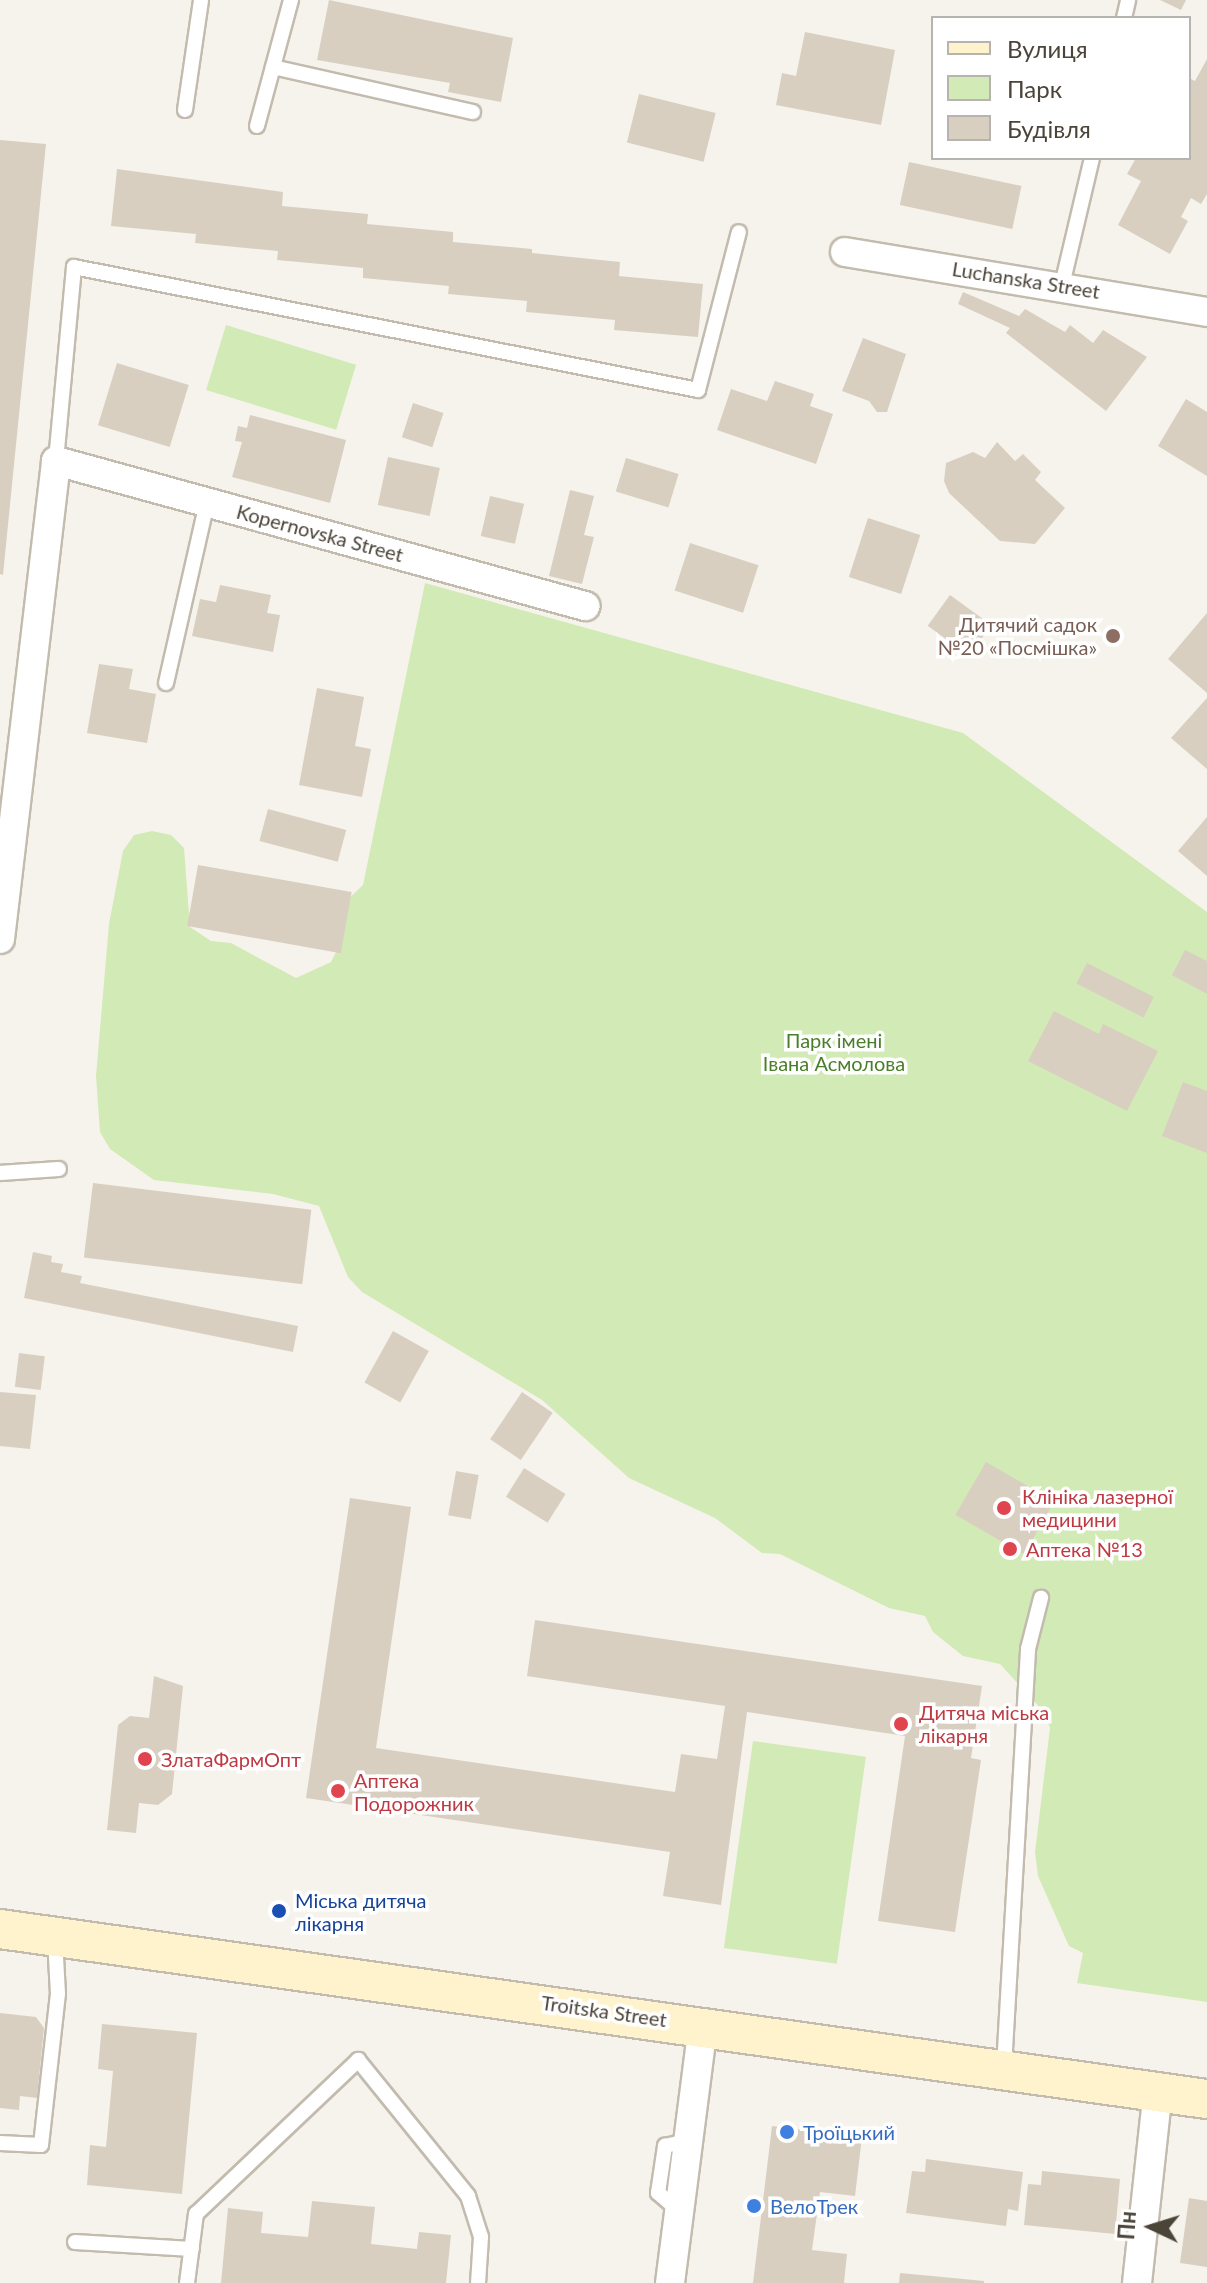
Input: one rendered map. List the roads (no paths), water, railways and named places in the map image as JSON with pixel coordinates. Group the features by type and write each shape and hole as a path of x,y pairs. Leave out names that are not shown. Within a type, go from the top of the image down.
{"main road":[{"name":"Troitska Street","path":"0,1929 703,2024 1207,2099"}],"street":[{"name":"Luchanska Street","path":"845,252 1062,285 1207,312"},
{"name":"Kopernovska Street","path":"56,461 585,606"},
{"path":"0,939 56,461"},
{"path":"670,2283 703,2024"},
{"path":"1137,2283 1158,2091"}],"lane":[{"path":"185,110 201,0"},
{"path":"257,126 291,0"},
{"path":"273,67 473,112"},
{"path":"1062,285 1092,160"},
{"path":"56,461 74,267 698,390 739,232"},
{"path":"166,683 207,502"},
{"path":"0,1173 59,1169"},
{"path":"1004,2069 1028,1649 1041,1598"},
{"path":"0,2143 41,2145 58,1994 55,1937"},
{"path":"187,2283 196,2214 358,2060 468,2196 481,2237 478,2283"},
{"path":"75,2242 192,2249"}],"place":[{"name":"Дитячий садок №20 «Посмішка»","path":"1113,636"},
{"name":"Клініка лазерної медицини","path":"1004,1508"},
{"name":"Аптека №13","path":"1010,1549"},
{"name":"Дитяча міська лікарня","path":"901,1724"},
{"name":"ЗлатаФармОпт","path":"145,1759"},
{"name":"Аптека Подорожник","path":"338,1791"},
{"name":"Міська дитяча лікарня","path":"279,1911"},
{"name":"Троїцький","path":"787,2132"},
{"name":"ВелоТрек","path":"754,2206"}],"park label":[{"name":"Парк імені Івана Асмолова","path":"834,1052"}]}
